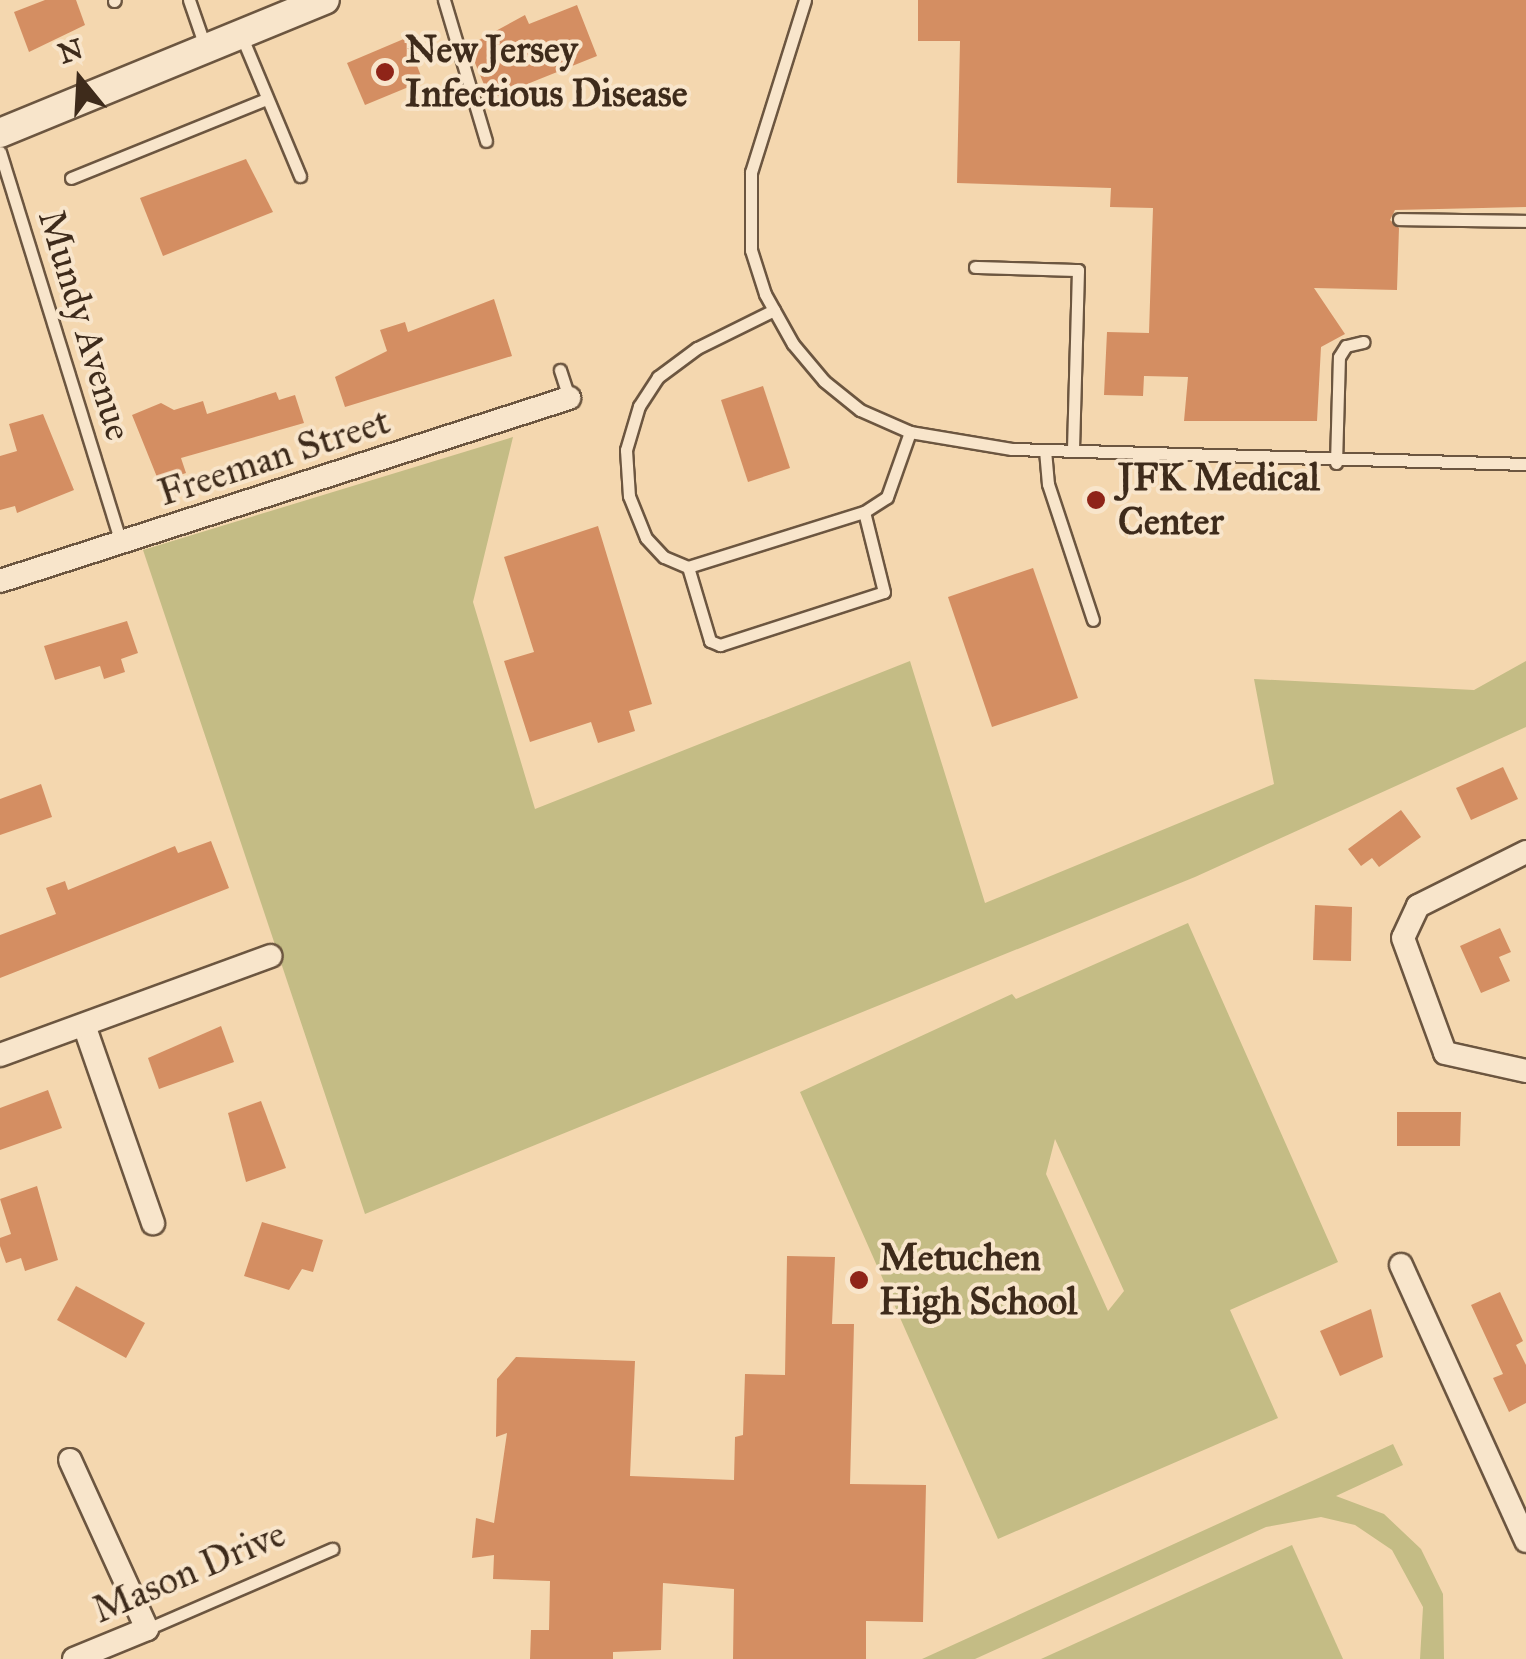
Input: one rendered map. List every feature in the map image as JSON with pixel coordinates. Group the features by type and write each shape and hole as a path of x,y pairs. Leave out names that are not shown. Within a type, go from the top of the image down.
{"street":[{"path":"1,148 206,49 324,0"},
{"name":"Freeman Street","path":"0,581 568,398"},
{"path":"1526,852 1437,894 1407,922 1406,960 1445,1053 1526,1071"},
{"path":"0,1056 270,956"},
{"path":"84,1025 153,1223"},
{"path":"1401,1264 1526,1541"},
{"path":"70,1460 147,1628"},
{"name":"Mason Drive","path":"74,1659 147,1628"}],"lane":[{"path":"189,0 206,49"},
{"path":"444,0 486,141"},
{"path":"805,0 763,126 747,202 751,250 774,310 824,381 860,410 910,432 1044,450 1336,463 1526,464"},
{"path":"240,34 300,176"},
{"path":"71,178 267,99"},
{"name":"Mundy Avenue","path":"1,148 121,543"},
{"path":"1399,219 1526,222"},
{"path":"975,267 1078,270 1073,451"},
{"path":"774,310 697,348 658,377 640,406 626,468 646,538 664,558 688,567 864,512 887,497 910,432"},
{"path":"1336,463 1339,358 1346,346 1364,342"},
{"path":"560,370 568,398"},
{"path":"1044,450 1048,484 1092,620"},
{"path":"688,567 710,642 720,645 884,592 864,512"},
{"name":"Mason Drive","path":"147,1628 332,1549"}],"shaded area":[{"path":"513,437 473,602 535,809 910,661 985,903 1274,784 1254,679 1474,690 1526,661 1526,727 1195,877 365,1214 143,550"},
{"path":"1188,923 1338,1262 1230,1310 1278,1418 998,1539 800,1092 1012,994 1016,999","holes":["1055,1139 1124,1291 1108,1311 1046,1174"]},
{"path":"1393,1444 1403,1465 1336,1496 1384,1514 1421,1549 1443,1594 1444,1659 1420,1659 1423,1607 1392,1550 1355,1525 1321,1517 1266,1527 975,1659 922,1659"},
{"path":"1292,1545 1343,1659 1041,1659"}],"building":[{"path":"45,0 76,0 85,25 29,52 14,12"},
{"path":"918,0 1526,0 1526,207 1395,210 1390,220 1399,228 1397,290 1314,288 1345,334 1321,347 1317,421 1184,421 1188,377 1144,376 1143,396 1104,395 1107,332 1149,333 1153,208 1110,207 1111,188 957,183 960,41 918,41"},
{"path":"577,5 597,56 490,99 468,46 525,15 529,24"},
{"name":"New Jersey Infectious Disease","path":"406,38 423,81 365,105 347,63"},
{"path":"246,159 273,212 163,256 140,198"},
{"path":"494,299 512,356 345,407 335,377 387,351 380,330 405,322 408,332"},
{"path":"763,386 790,468 748,482 721,400"},
{"path":"276,392 279,400 295,395 304,423 181,458 186,473 159,482 132,415 161,403 174,410 203,401 207,414"},
{"path":"43,414 74,490 17,513 15,506 0,510 0,456 17,451 9,424"},
{"path":"598,526 652,704 629,711 635,731 598,743 591,722 530,742 504,661 534,652 504,557"},
{"path":"1033,568 1078,698 992,727 948,597"},
{"path":"127,621 138,653 121,659 125,672 104,679 100,666 55,680 44,646"},
{"path":"1503,767 1518,799 1471,820 1456,788"},
{"path":"41,784 52,817 0,835 0,799"},
{"path":"1401,810 1421,837 1379,867 1372,858 1361,866 1348,849"},
{"path":"211,841 229,888 0,978 0,935 56,914 46,888 65,881 68,890 175,846 178,853"},
{"path":"1315,905 1352,907 1351,961 1313,960"},
{"path":"1500,928 1511,952 1499,957 1510,981 1481,993 1460,946"},
{"path":"221,1026 234,1062 159,1089 148,1058"},
{"path":"48,1090 62,1128 0,1150 0,1108"},
{"path":"261,1101 286,1168 246,1182 228,1113"},
{"path":"1397,1112 1461,1112 1460,1146 1397,1146"},
{"path":"37,1186 58,1260 25,1271 21,1258 6,1263 0,1246 0,1238 11,1234 0,1199"},
{"path":"262,1222 323,1240 313,1272 302,1269 289,1290 244,1276"},
{"path":"787,1256 835,1257 832,1324 854,1324 850,1484 926,1485 923,1622 866,1621 866,1659 733,1659 734,1589 663,1583 661,1650 613,1652 613,1659 530,1659 531,1630 549,1630 550,1581 493,1579 494,1555 472,1558 476,1518 494,1523 507,1433 496,1437 497,1379 516,1357 635,1361 630,1476 734,1480 735,1437 743,1435 745,1374 785,1375"},
{"path":"76,1286 145,1323 126,1358 57,1320"},
{"path":"1500,1292 1523,1341 1516,1345 1526,1365 1526,1403 1509,1412 1493,1378 1503,1374 1471,1305"},
{"path":"1371,1309 1383,1357 1340,1376 1320,1331"}],"place":[{"name":"New Jersey Infectious Disease","path":"385,72"},
{"name":"JFK Medical Center","path":"1096,500"},
{"name":"Metuchen High School","path":"859,1280"}]}
